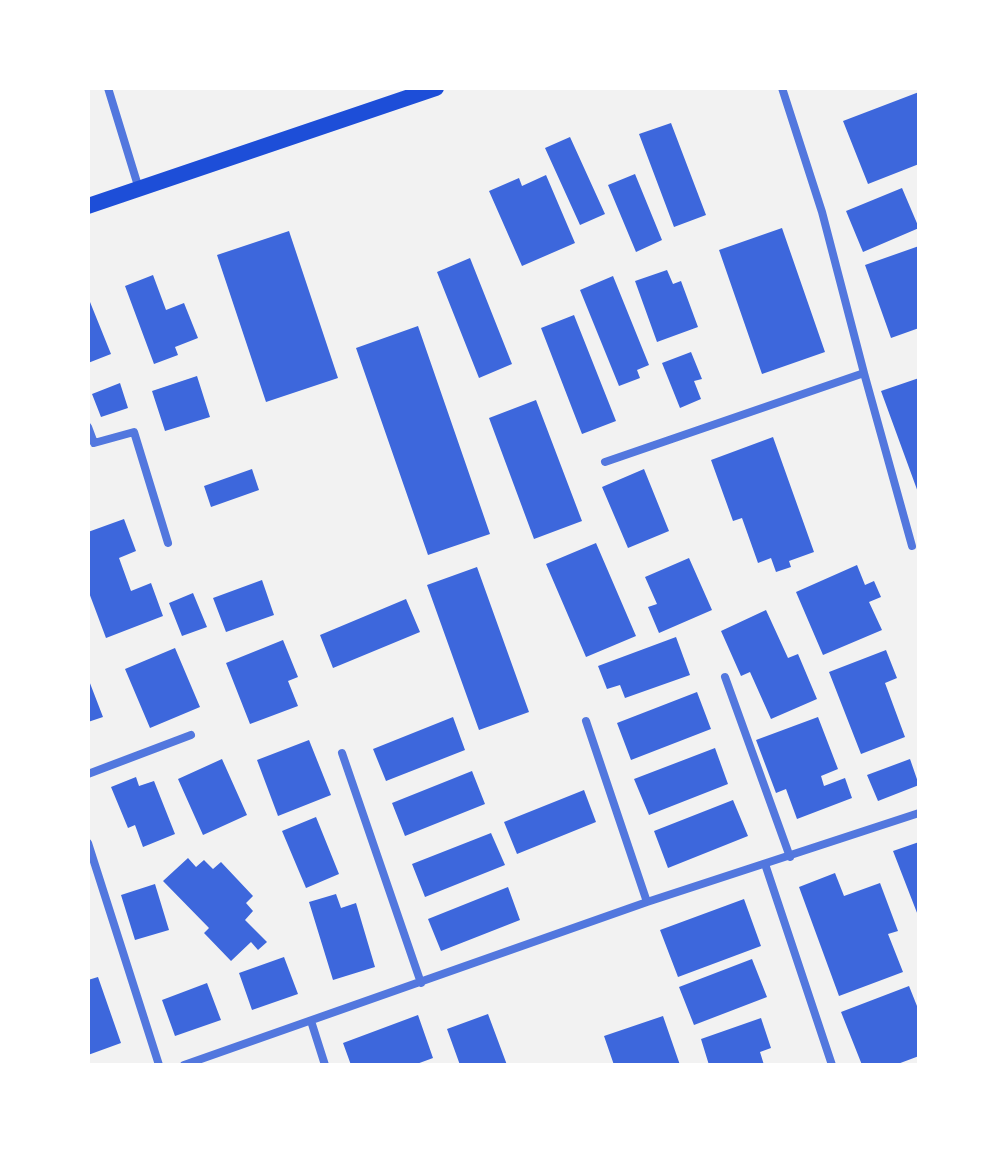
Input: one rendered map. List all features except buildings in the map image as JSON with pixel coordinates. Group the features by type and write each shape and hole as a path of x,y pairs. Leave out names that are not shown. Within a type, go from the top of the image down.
{"main road":[{"path":"88,206 436,88"}],"street":[{"path":"108,88 139,189"},
{"path":"782,88 822,212 912,546"},
{"path":"605,462 864,373"},
{"path":"88,427 94,443 134,432 168,543"},
{"path":"725,677 790,857"},
{"path":"586,721 647,902"},
{"path":"88,774 191,735"},
{"path":"342,753 421,983"},
{"path":"184,1065 647,902 919,813"},
{"path":"88,843 159,1065"},
{"path":"765,864 832,1065"},
{"path":"311,1021 325,1065"}]}
